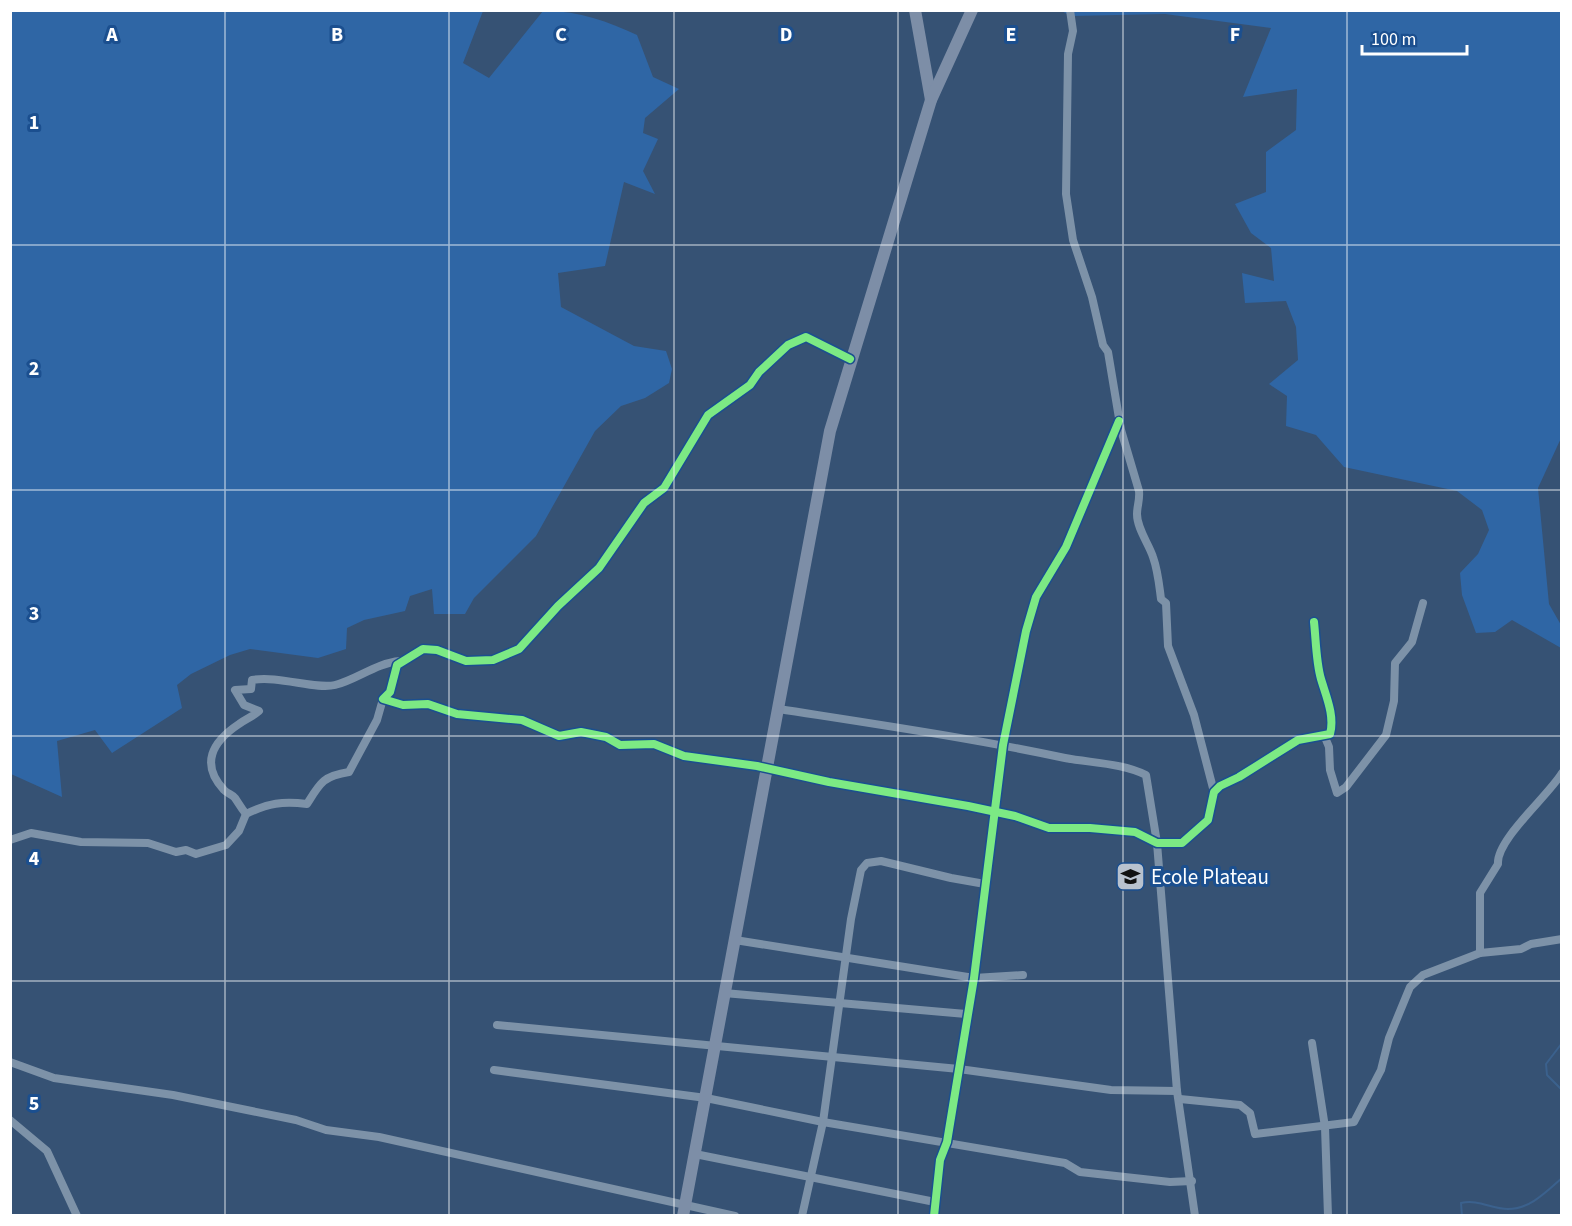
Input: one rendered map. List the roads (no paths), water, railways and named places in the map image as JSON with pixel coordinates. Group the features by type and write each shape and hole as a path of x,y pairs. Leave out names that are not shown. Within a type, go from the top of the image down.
{"main road":[{"path":"915,10 931,100"},
{"path":"684,1210 830,431 850,359 931,100 972,10"}],"street":[{"path":"382,699 403,705 428,704 457,714 522,720 559,736 581,732 606,737 620,745 654,744 684,756 766,767 829,782 968,806 1056,830 1090,828 1135,832 1157,843 1182,843 1209,820 1214,792 1194,715 1168,646 1166,603 1161,599 1159,574 1153,556 1143,540 1143,529 1137,515 1140,503 1139,491 1119,421 1108,352 1103,345 1092,297 1074,240 1066,194 1068,54 1073,32 1070,10"},
{"path":"10,840 31,833 81,842 148,843 176,852 186,850 196,854 226,845 239,831 246,814 265,805 284,801 307,804 320,783 330,775 349,772 377,720 382,699 390,692 397,665 423,649 437,650 466,661 493,660 519,649 558,606 599,568 644,503 664,488 708,415 750,385 759,372 788,345 806,338 850,359"},
{"path":"934,1215 940,1160 947,1142 966,1014 974,978 1003,745 1033,605 1066,547 1119,421"},
{"path":"1324,735 1329,747 1330,770 1337,793 1346,787 1386,735 1394,701 1395,663 1412,642 1422,603"},
{"path":"1214,792 1220,786 1246,773 1298,740 1330,734 1333,724 1327,691 1321,678 1314,622"},
{"path":"246,814 238,806 235,796 223,789 213,775 211,756 212,748 258,711 244,705 235,690 251,689 252,680 264,678 333,686 385,663 405,661"},
{"path":"779,709 1003,745 1100,765 1133,768 1146,775 1157,843 1178,1095 1196,1215"},
{"path":"1480,953 1480,893 1498,864 1498,859 1508,840 1554,786 1562,773"},
{"path":"802,1215 823,1122 859,876 867,863 889,862 985,884"},
{"path":"497,1025 959,1069 1111,1090 1178,1095 1240,1105 1250,1113 1255,1134 1354,1122 1381,1070 1389,1038 1410,987 1423,975 1480,953 1521,949 1531,944 1562,939"},
{"path":"735,940 974,978 1023,975"},
{"path":"724,993 839,1005 966,1014"},
{"path":"1312,1043 1325,1127 1328,1215"},
{"path":"10,1062 54,1078 173,1095 296,1120 326,1130 379,1137 684,1210 735,1215"},
{"path":"494,1070 706,1098 823,1122 1065,1163 1080,1172 1170,1182 1192,1181"},
{"path":"10,1120 47,1151 77,1215"},
{"path":"695,1154 935,1202"}],"waterway":[{"path":"1562,1043 1546,1064 1547,1075 1562,1090"},
{"path":"1462,1216 1461,1203 1474,1202 1496,1208 1516,1208 1531,1203 1562,1178"}],"place":[{"name":"Ecole Plateau","path":"1130,877"}]}
